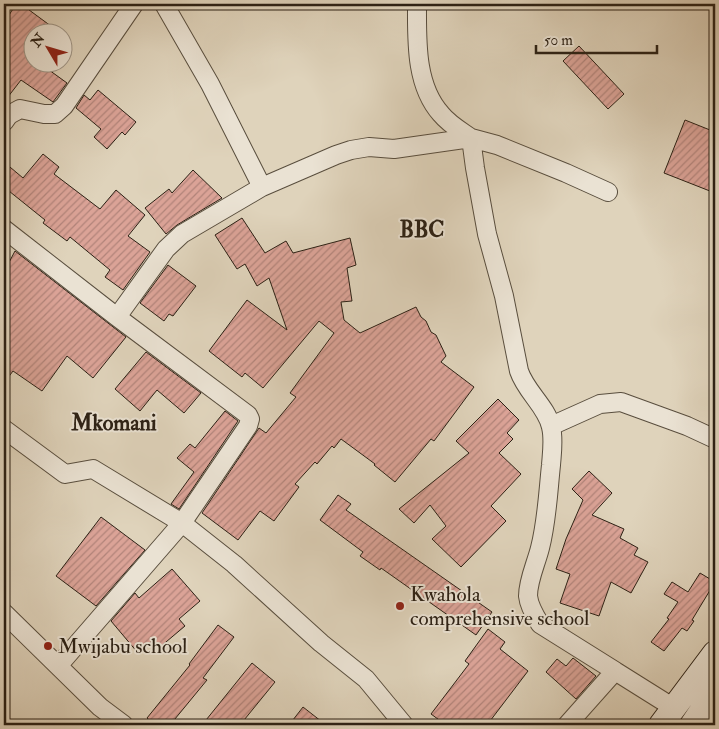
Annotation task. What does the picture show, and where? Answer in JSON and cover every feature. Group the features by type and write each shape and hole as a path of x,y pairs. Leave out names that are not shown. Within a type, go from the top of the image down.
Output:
{"main road":[{"path":"667,716 715,653"},
{"path":"692,725 715,691"}],"street":[{"path":"4,122 9,114 20,109 44,114 55,114 64,106 134,4"},
{"path":"164,4 210,84 262,187"},
{"path":"416,4 417,48 427,92 441,115 471,138 497,145 608,192"},
{"path":"117,317 166,249 182,234 262,187 351,150 369,147 394,148 471,138"},
{"path":"471,138 487,234 504,296 519,371 522,380 547,416 551,426 553,442 546,520 528,597 533,612 540,624 615,671 667,716"},
{"path":"4,229 248,415 250,419 248,426 182,523 58,666"},
{"path":"551,426 600,404 621,402 687,426 715,439"},
{"path":"4,429 65,474 93,469 182,523 234,564 320,643 366,679 404,725"},
{"path":"4,613 100,707 124,725"},
{"path":"567,725 615,671"}],"building":[{"path":"16,4 21,4 45,22 22,22 22,72 52,72 67,83 53,102 21,80 4,102 4,23"},
{"path":"579,46 624,94 608,109 563,61"},
{"path":"98,90 136,122 125,135 122,132 107,149 94,137 101,129 76,108 84,95 90,100"},
{"path":"685,120 715,132 715,193 664,173"},
{"path":"43,154 59,167 54,174 100,209 116,190 145,215 128,236 150,252 123,290 105,277 110,270 70,237 67,241 43,223 45,220 4,187 4,162 23,178"},
{"path":"193,170 222,198 177,225 166,234 145,208 169,189 172,193"},
{"path":"242,218 265,253 286,241 293,253 350,238 356,265 347,268 352,301 341,302 344,320 360,333 416,307 431,332 436,335 446,356 441,362 474,387 434,441 431,439 395,482 375,464 341,439 334,448 332,446 317,464 315,462 295,484 299,487 274,521 260,511 238,540 202,513 259,428 266,433 296,397 290,393 334,333 319,321 263,388 245,373 242,377 209,351 247,300 287,330 269,278 257,286 245,264 237,269 215,235"},
{"path":"15,251 126,337 93,378 67,356 42,391 13,371 4,383 4,272"},
{"path":"168,265 196,286 173,316 169,314 164,321 140,303"},
{"path":"146,352 201,393 184,413 157,390 140,411 115,389"},
{"path":"498,399 519,420 507,433 513,439 499,453 521,474 491,506 506,521 461,567 432,539 446,526 430,505 414,523 399,509 469,453 456,441"},
{"path":"225,411 238,421 179,509 171,504 194,472 177,458 190,444 195,448"},
{"path":"589,471 612,493 592,515 624,529 620,538 638,548 634,555 648,562 631,593 611,582 599,616 560,603 570,574 556,569 566,539 583,500 572,489"},
{"path":"338,495 351,504 346,510 492,612 476,635 381,568 380,570 360,556 363,552 320,520"},
{"path":"101,517 145,550 96,606 56,576"},
{"path":"172,569 200,601 179,619 185,626 160,647 153,640 138,653 111,621 135,593 139,598"},
{"path":"700,573 715,582 687,631 682,628 664,651 651,642 669,619 667,618 678,602 664,594 672,582 688,592"},
{"path":"218,625 234,637 203,678 207,680 170,725 155,725 147,718 190,665"},
{"path":"488,629 505,642 500,649 528,671 487,725 446,725 431,714 469,664 465,661"},
{"path":"573,658 596,676 576,699 546,672 557,659 566,666"},
{"path":"252,663 275,682 240,725 202,725"},
{"path":"303,707 326,725 289,725"}],"place":[{"name":"Kwahola comprehensive school","path":"400,606"},
{"name":"Mwijabu school","path":"48,646"}],"district":[{"name":"BBC","path":"422,229"},
{"name":"Mkomani","path":"114,422"}]}
